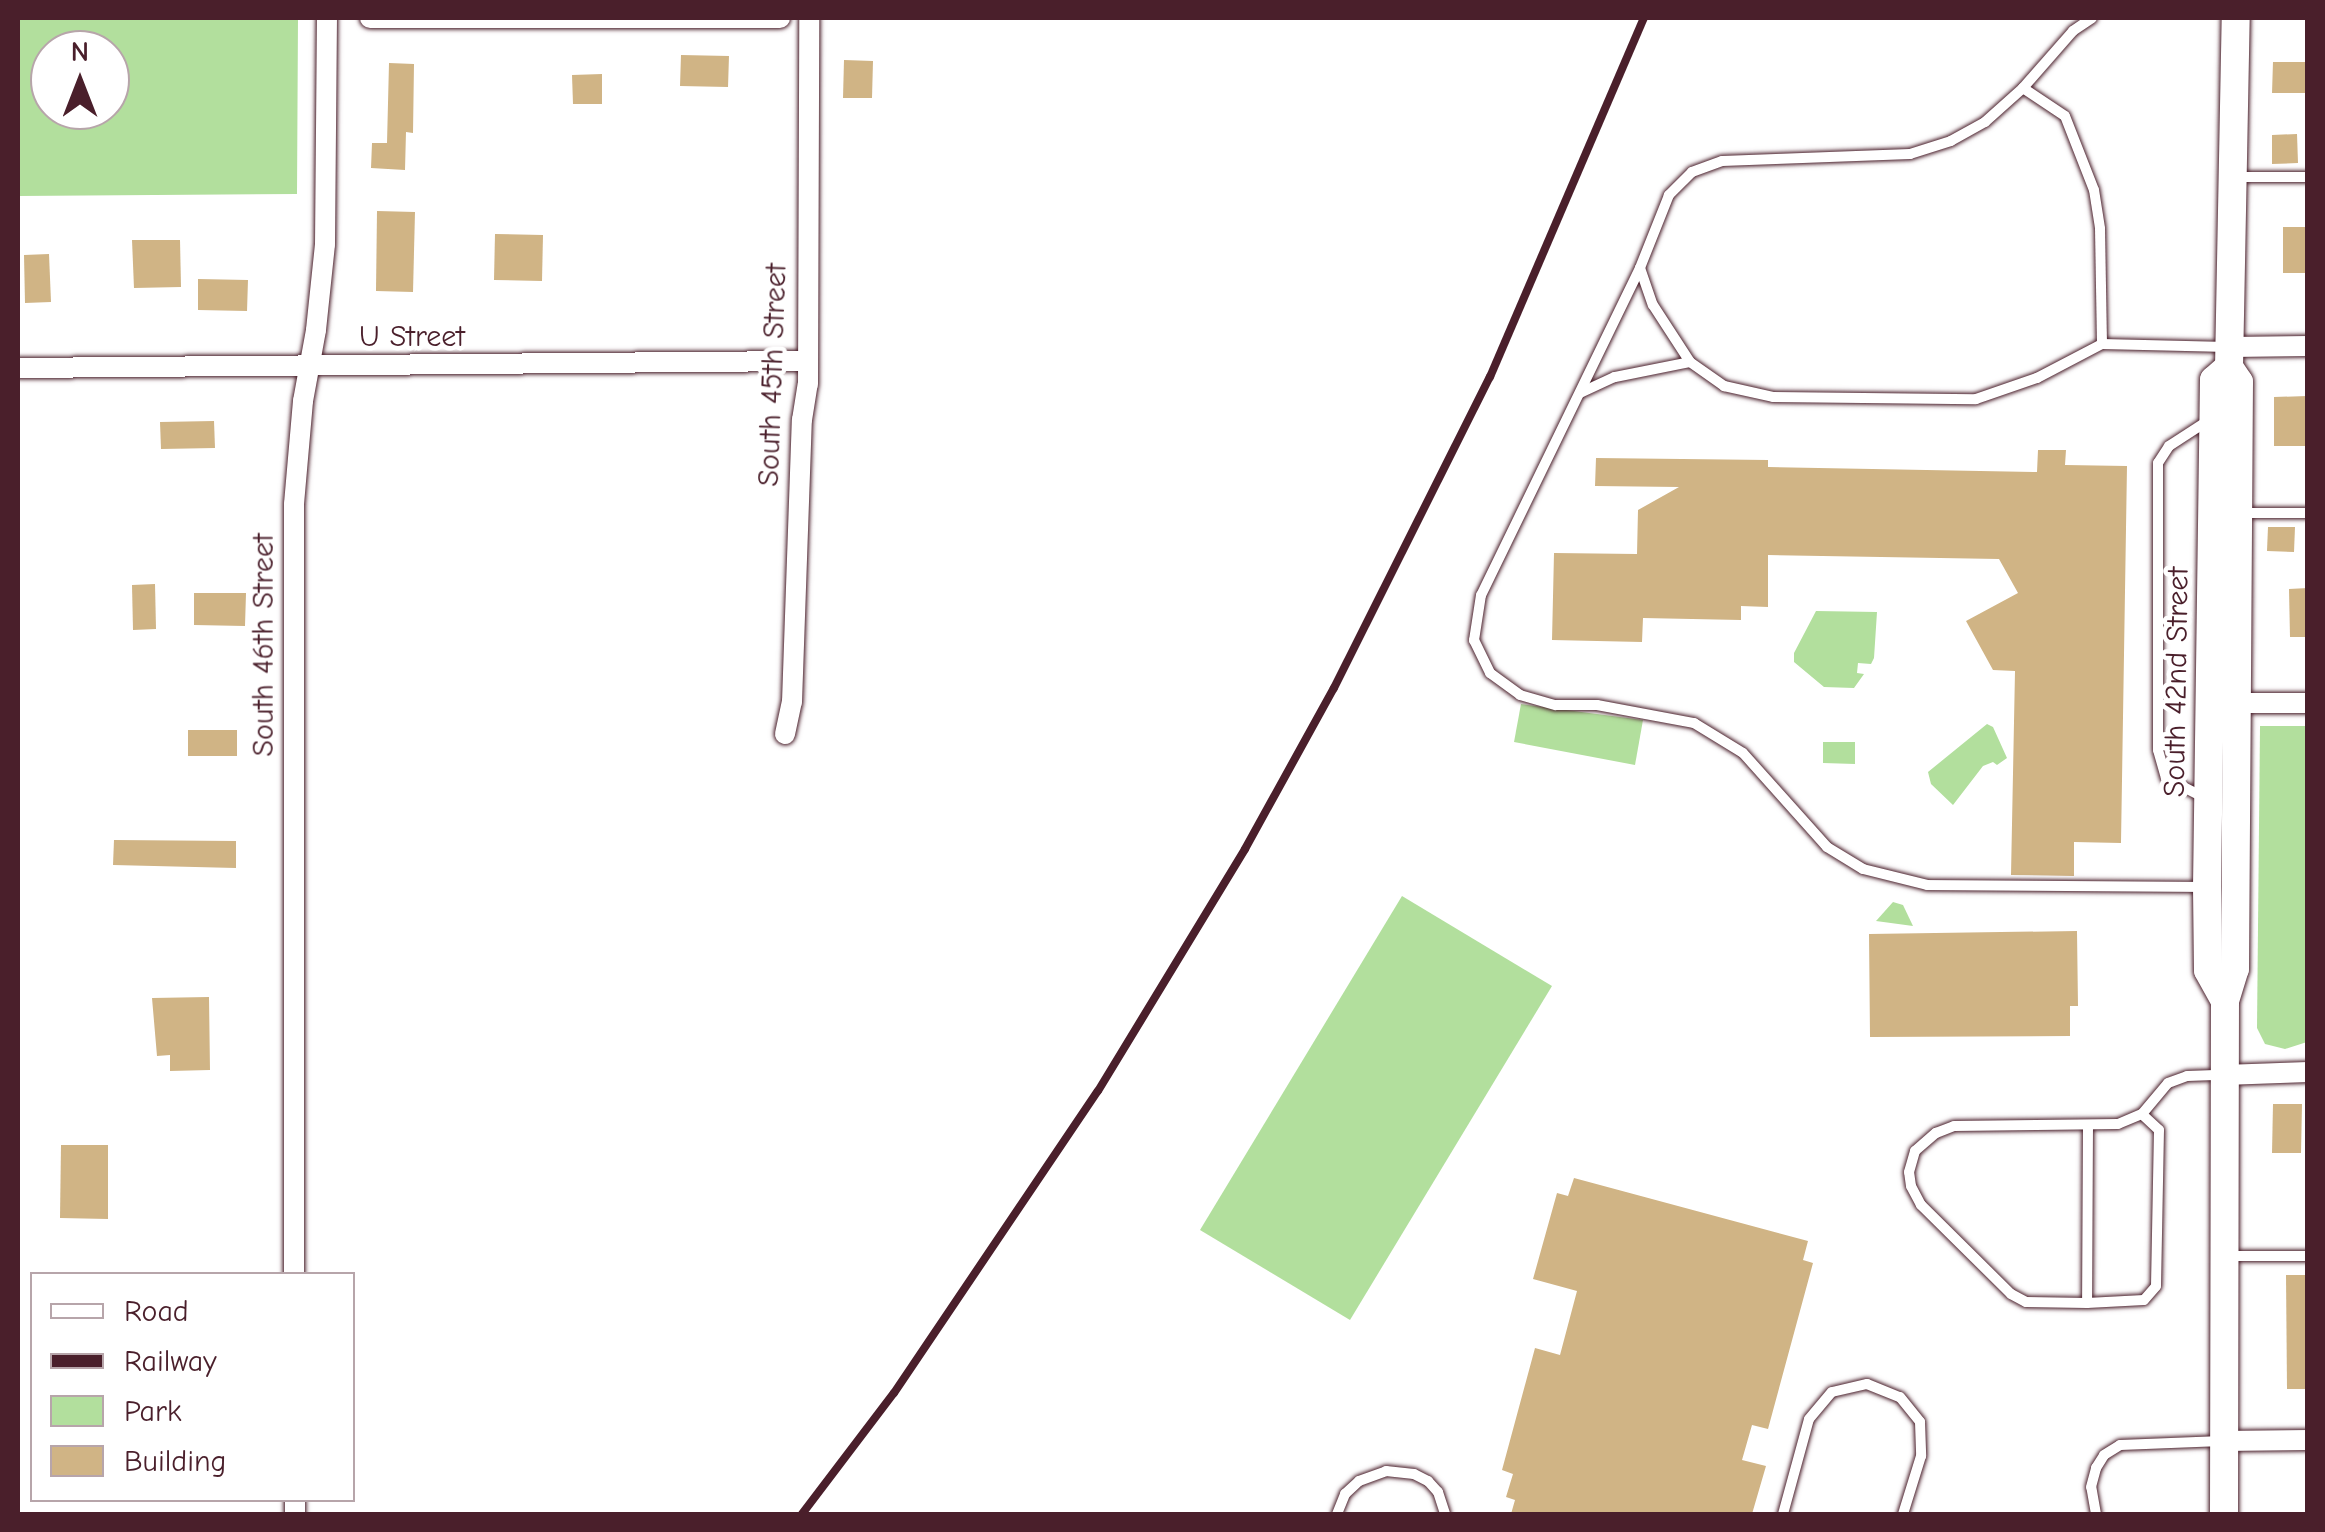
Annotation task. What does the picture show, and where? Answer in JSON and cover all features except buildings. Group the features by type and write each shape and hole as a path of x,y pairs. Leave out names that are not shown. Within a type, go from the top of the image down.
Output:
{"street":[{"name":"South 46th Street","path":"294,1272 294,504 325,244 327,18"},
{"path":"370,18 808,18"},
{"name":"South 45th Street","path":"785,734 792,702 806,362 808,18"},
{"name":"South 42nd Street","path":"2224,1514 2225,1001 2208,970 2221,887 2224,512 2239,382 2230,357 2236,18"},
{"path":"2230,357 2308,346"},
{"name":"South 42nd Street","path":"2224,512 2213,417 2214,380 2230,357"},
{"name":"U Street","path":"18,368 806,362"},
{"path":"2222,703 2308,703"},
{"name":"South 42nd Street","path":"2221,887 2208,800 2222,703"},
{"path":"2224,1075 2308,1072"},
{"path":"2223,1440 2308,1440"}],"lane":[{"path":"2092,18 2073,31 2023,88 1985,122 1951,142 1910,154 1722,161 1692,172 1670,196 1640,268 1481,594 1474,640 1490,673 1520,695 1556,704 1611,707 1694,723 1743,753 1827,847 1863,869 1926,885 2221,887"},
{"path":"2023,88 2065,116 2090,176 2100,229 2102,344"},
{"path":"2232,177 2308,177"},
{"path":"1640,268 1653,305 1690,362 1724,386 1773,397 1976,399 2037,378 2102,344 2230,357"},
{"path":"1579,393 1614,376 1690,362"},
{"path":"2208,800 2166,778 2158,750 2158,463 2169,446 2213,417"},
{"path":"2224,512 2308,513"},
{"path":"2142,1114 2159,1130 2156,1286 2144,1300 2026,1302 2010,1294 1921,1205 1908,1172 1921,1143 1954,1126 2118,1124 2142,1114 2168,1083 2187,1076 2224,1075"},
{"path":"2087,1303 2088,1126"},
{"path":"2226,1256 2308,1256"},
{"path":"1782,1514 1809,1419 1832,1392 1866,1384 1900,1397 1920,1422 1920,1456 1903,1514"},
{"path":"2096,1514 2091,1487 2096,1468 2104,1455 2120,1445 2223,1440"},
{"path":"1338,1514 1345,1494 1359,1481 1401,1471 1428,1481 1438,1492 1445,1514"}],"green space":[{"path":"18,18 298,18 297,194 18,196"},
{"path":"1816,611 1877,612 1874,658 1871,664 1858,663 1857,673 1864,674 1854,688 1824,687 1794,662 1794,653"},
{"path":"1521,704 1643,720 1635,765 1514,742"},
{"path":"1987,724 1993,727 2007,758 1997,765 1993,762 1983,766 1953,805 1931,784 1928,772"},
{"path":"2260,726 2307,726 2307,1042 2285,1049 2265,1044 2257,1028"},
{"path":"1823,742 1855,742 1855,764 1823,763"},
{"path":"1402,896 1552,986 1350,1320 1200,1230"},
{"path":"1893,902 1903,905 1913,926 1876,921"}],"railway":[{"path":"802,1514 894,1393 1098,1091 1245,849 1334,688 1490,377 1644,18"}]}
